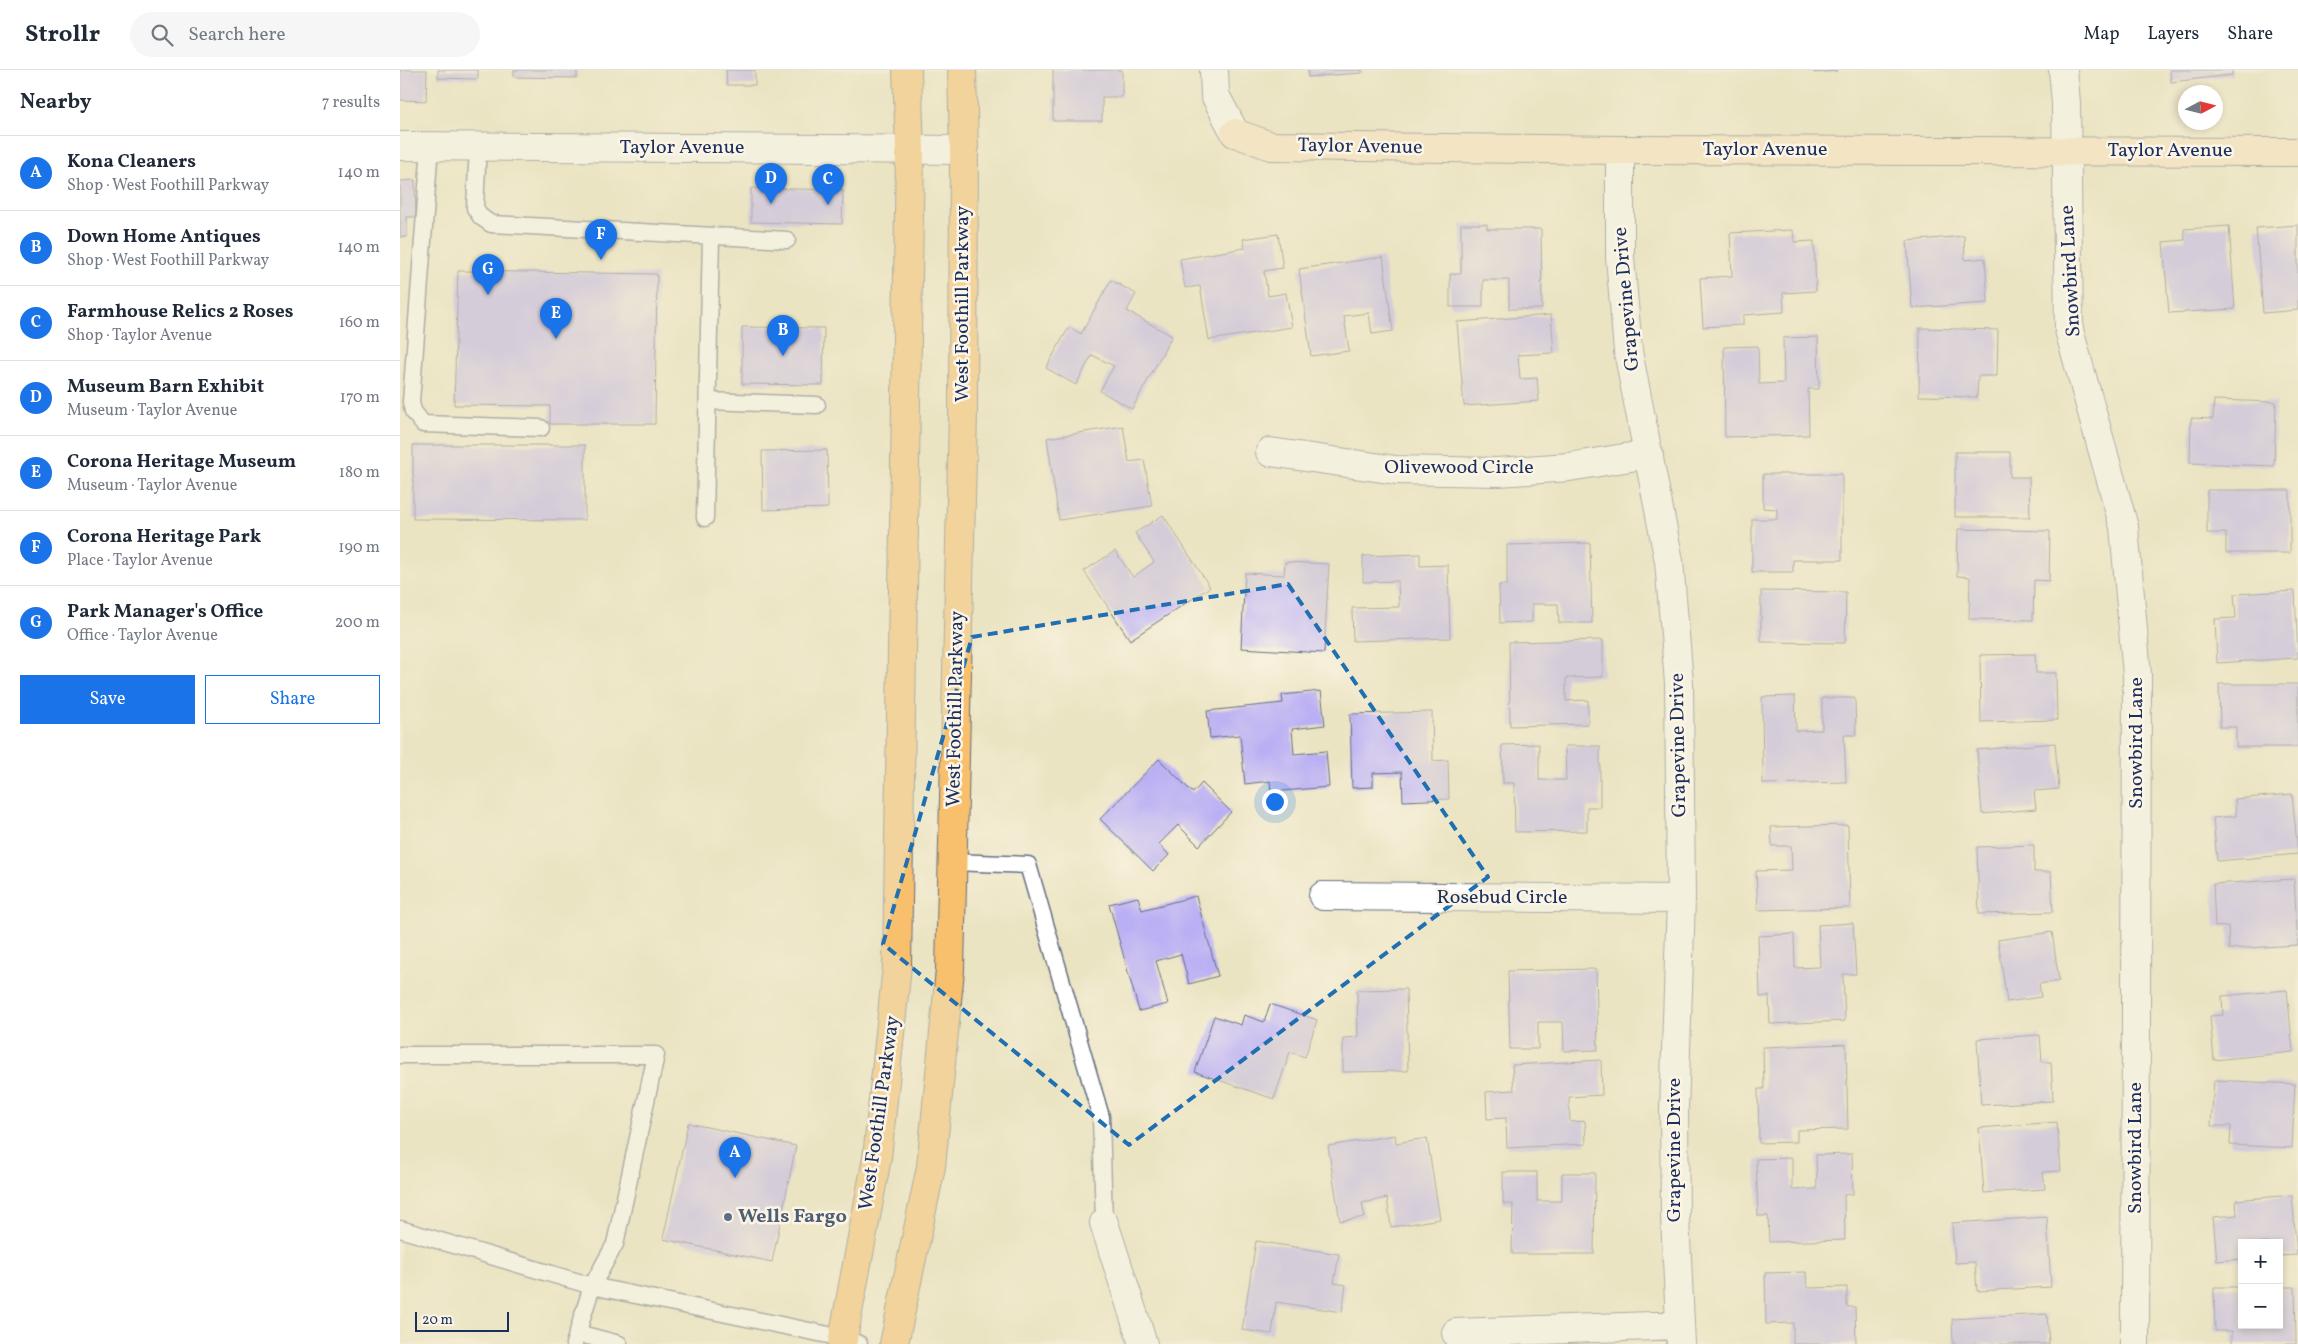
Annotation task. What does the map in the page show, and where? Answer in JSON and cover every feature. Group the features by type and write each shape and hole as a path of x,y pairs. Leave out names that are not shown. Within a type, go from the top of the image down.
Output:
{"main road":[{"name":"West Foothill Parkway","path":"848,1342 877,1158 897,966 910,150 908,70"},
{"name":"West Foothill Parkway","path":"894,1344 931,1167 950,970 963,414 964,150 962,70"}],"street":[{"name":"Taylor Avenue","path":"1214,70 1215,95 1234,133 1270,146 1620,150 2298,152"},
{"name":"Snowbird Lane","path":"2063,70 2067,150 2070,330 2124,527 2137,675 2135,1344"},
{"name":"Taylor Avenue","path":"400,146 964,150"},
{"name":"Grapevine Drive","path":"1620,150 1620,257 1628,351 1669,561 1679,683 1680,899 1674,1111 1681,1334"},
{"name":"Olivewood Circle","path":"1270,452 1396,470 1498,472 1569,467 1649,454"},
{"name":"Rosebud Circle","path":"1322,896 1680,899"},
{"path":"1104,1223 1142,1344"},
{"path":"1456,1333 1681,1334"}],"lane":[{"path":"430,146 411,402 413,411 423,424 541,428"},
{"path":"478,146 475,208 480,217 491,224 787,240"},
{"path":"705,518 712,237"},
{"path":"708,401 817,405"},
{"path":"952,862 1028,865 1101,1117 1104,1223"},
{"path":"400,1055 656,1055 615,1244 592,1286 576,1339 619,1344"},
{"path":"400,1229 592,1286 848,1342"}],"highlighted area":[{"path":"1288,584 1488,877 1129,1145 883,944 972,637"}],"building":[{"path":"400,70 427,70 426,101 400,100"},
{"path":"438,70 478,70 478,79 438,78"},
{"path":"514,70 577,70 577,78 514,77"},
{"path":"726,70 755,70 755,85 727,85"},
{"path":"1053,70 1122,70 1122,97 1102,97 1102,121 1053,121"},
{"path":"1308,70 1362,70 1362,73 1308,77"},
{"path":"1814,70 1837,70 1837,71 1814,73"},
{"path":"2170,70 2232,70 2232,75 2171,82"},
{"path":"415,180 416,217 407,217 407,237 400,237 400,181"},
{"path":"751,188 843,190 842,224 751,222"},
{"path":"1461,224 1487,224 1487,229 1541,229 1542,309 1509,309 1509,280 1483,280 1483,307 1450,307 1450,274 1461,274"},
{"path":"2298,225 2298,310 2263,313 2256,228"},
{"path":"2229,226 2235,309 2169,313 2163,242 2185,240 2184,229"},
{"path":"1793,230 1794,242 1814,241 1816,291 1783,293 1784,312 1743,315 1743,325 1703,327 1700,278 1732,276 1730,233"},
{"path":"1278,234 1283,268 1264,271 1268,296 1286,293 1292,327 1209,340 1200,286 1185,288 1180,259 1245,248 1243,239"},
{"path":"1964,236 1965,260 1985,258 1988,303 1912,308 1907,241"},
{"path":"1383,257 1393,331 1372,334 1369,313 1344,316 1349,351 1311,356 1299,269"},
{"path":"458,271 657,274 655,424 550,424 550,406 454,405"},
{"path":"1111,280 1136,294 1127,311 1172,336 1132,409 1100,391 1114,366 1092,355 1076,385 1046,368 1069,327 1081,334"},
{"path":"1551,315 1554,353 1518,355 1520,379 1537,378 1539,401 1464,406 1457,322"},
{"path":"742,327 824,328 823,385 742,384"},
{"path":"1920,328 1998,330 1997,376 1978,376 1977,397 1919,396"},
{"path":"1818,337 1819,389 1808,389 1809,435 1725,437 1724,347 1758,346 1759,384 1784,383 1783,338"},
{"path":"2214,400 2276,402 2274,466 2190,463 2191,418 2213,419"},
{"path":"1123,426 1129,462 1144,460 1152,506 1059,520 1047,438"},
{"path":"413,445 585,445 585,520 413,519"},
{"path":"827,450 828,508 763,510 762,451"},
{"path":"1955,452 2010,452 2010,477 2029,477 2030,517 1955,517"},
{"path":"1763,474 1842,474 1842,560 1793,560 1793,572 1752,572 1752,519 1777,519 1777,509 1763,508"},
{"path":"2207,490 2290,490 2290,553 2226,553 2226,533 2207,533"},
{"path":"1163,515 1210,587 1130,640 1084,571 1115,551 1133,577 1154,562 1135,533"},
{"path":"1958,529 2050,531 2049,581 2034,580 2033,620 1969,619 1970,577 1957,576"},
{"path":"1590,543 1592,623 1559,623 1558,604 1532,604 1532,622 1500,623 1499,585 1507,585 1507,545"},
{"path":"1420,554 1420,566 1448,565 1450,638 1353,641 1352,608 1399,607 1398,581 1363,582 1363,556"},
{"path":"1285,562 1329,564 1324,653 1241,648 1245,573 1284,575"},
{"path":"1761,591 1846,592 1845,643 1761,642"},
{"path":"2295,591 2298,658 2217,663 2215,619 2236,618 2234,594"},
{"path":"1603,640 1603,677 1566,678 1566,701 1588,700 1588,724 1510,726 1509,642"},
{"path":"2035,654 2036,673 2056,673 2057,720 1981,722 1980,655"},
{"path":"2219,684 2298,684 2298,747 2236,747 2236,727 2220,727"},
{"path":"1321,691 1325,725 1292,729 1294,754 1326,751 1329,787 1271,792 1270,781 1245,784 1240,735 1210,738 1207,711 1283,703 1282,695"},
{"path":"1795,696 1796,731 1822,730 1822,698 1855,698 1856,735 1844,735 1846,782 1763,784 1762,697"},
{"path":"1432,712 1433,761 1448,760 1449,799 1403,801 1402,772 1373,773 1373,787 1352,788 1350,714"},
{"path":"2055,743 2059,789 2034,791 2036,809 1982,814 1977,750"},
{"path":"1539,744 1539,780 1566,780 1565,746 1600,746 1600,807 1587,807 1587,831 1515,832 1514,783 1503,783 1502,745"},
{"path":"1159,759 1193,793 1202,783 1231,812 1199,846 1178,825 1159,844 1169,855 1153,871 1100,819"},
{"path":"2292,794 2298,854 2217,861 2213,818 2236,816 2235,799"},
{"path":"1848,825 1850,908 1758,910 1756,871 1792,870 1791,846 1772,846 1771,827"},
{"path":"2034,845 2034,872 2051,872 2053,912 1979,914 1977,847"},
{"path":"2294,879 2298,945 2229,949 2228,926 2215,927 2213,884"},
{"path":"1196,896 1218,976 1189,984 1181,954 1156,961 1168,1004 1139,1011 1109,904 1138,897 1142,910"},
{"path":"1853,923 1856,974 1843,974 1845,1021 1770,1024 1769,996 1760,997 1758,936 1794,934 1795,968 1820,967 1818,925"},
{"path":"2052,932 2059,981 2039,984 2041,997 2007,1002 1998,940"},
{"path":"1596,969 1598,1050 1564,1051 1563,1022 1538,1022 1538,1049 1510,1049 1508,971"},
{"path":"1406,989 1408,1071 1343,1072 1343,1038 1358,1037 1357,990"},
{"path":"2287,990 2293,1052 2214,1060 2210,1016 2223,1015 2222,996"},
{"path":"1270,1004 1317,1020 1305,1057 1290,1052 1274,1099 1195,1072 1214,1016 1241,1025 1244,1015 1264,1022"},
{"path":"2040,1035 2042,1062 2051,1062 2053,1101 1981,1105 1977,1039"},
{"path":"1846,1044 1848,1129 1797,1130 1797,1142 1759,1143 1758,1089 1764,1089 1763,1047"},
{"path":"1601,1060 1602,1095 1569,1097 1570,1122 1585,1121 1586,1144 1507,1148 1506,1118 1487,1119 1486,1092 1514,1090 1512,1065"},
{"path":"2214,1080 2295,1084 2292,1148 2230,1145 2231,1126 2211,1126"},
{"path":"2057,1122 2061,1171 2043,1172 2045,1189 1984,1193 1979,1128"},
{"path":"688,1123 796,1146 772,1262 663,1239"},
{"path":"1395,1135 1396,1143 1427,1138 1440,1219 1391,1227 1387,1198 1362,1203 1365,1217 1340,1221 1328,1146"},
{"path":"1852,1154 1853,1194 1844,1195 1845,1240 1769,1242 1768,1216 1758,1216 1756,1159 1792,1158 1792,1190 1817,1189 1816,1155"},
{"path":"1503,1172 1537,1172 1537,1201 1562,1201 1562,1173 1595,1173 1594,1254 1512,1254 1513,1204 1503,1204"},
{"path":"2292,1195 2297,1255 2283,1256 2283,1239 2238,1239 2238,1259 2217,1261 2213,1217 2237,1215 2236,1200"},
{"path":"2047,1217 2051,1287 1977,1291 1975,1262 1955,1263 1952,1223"},
{"path":"1256,1241 1339,1254 1334,1283 1346,1285 1342,1312 1276,1302 1272,1334 1242,1330"},
{"path":"1806,1272 1807,1288 1847,1287 1847,1307 1855,1307 1856,1344 1793,1344 1793,1323 1766,1324 1765,1273"},
{"path":"2214,1287 2238,1287 2238,1329 2283,1329 2283,1287 2295,1287 2296,1344 2232,1344 2232,1331 2215,1331"},
{"path":"2047,1314 2049,1344 1953,1344 1952,1319"}],"place":[{"name":"Museum Barn Exhibit","path":"771,204"},
{"name":"Farmhouse Relics 2 Roses","path":"828,205"},
{"name":"Corona Heritage Park","path":"601,260"},
{"name":"Park Manager's Office","path":"488,295"},
{"name":"Corona Heritage Museum","path":"556,339"},
{"name":"Down Home Antiques","path":"783,356"},
{"name":"Kona Cleaners","path":"735,1178"},
{"name":"Wells Fargo","path":"728,1217"}]}
